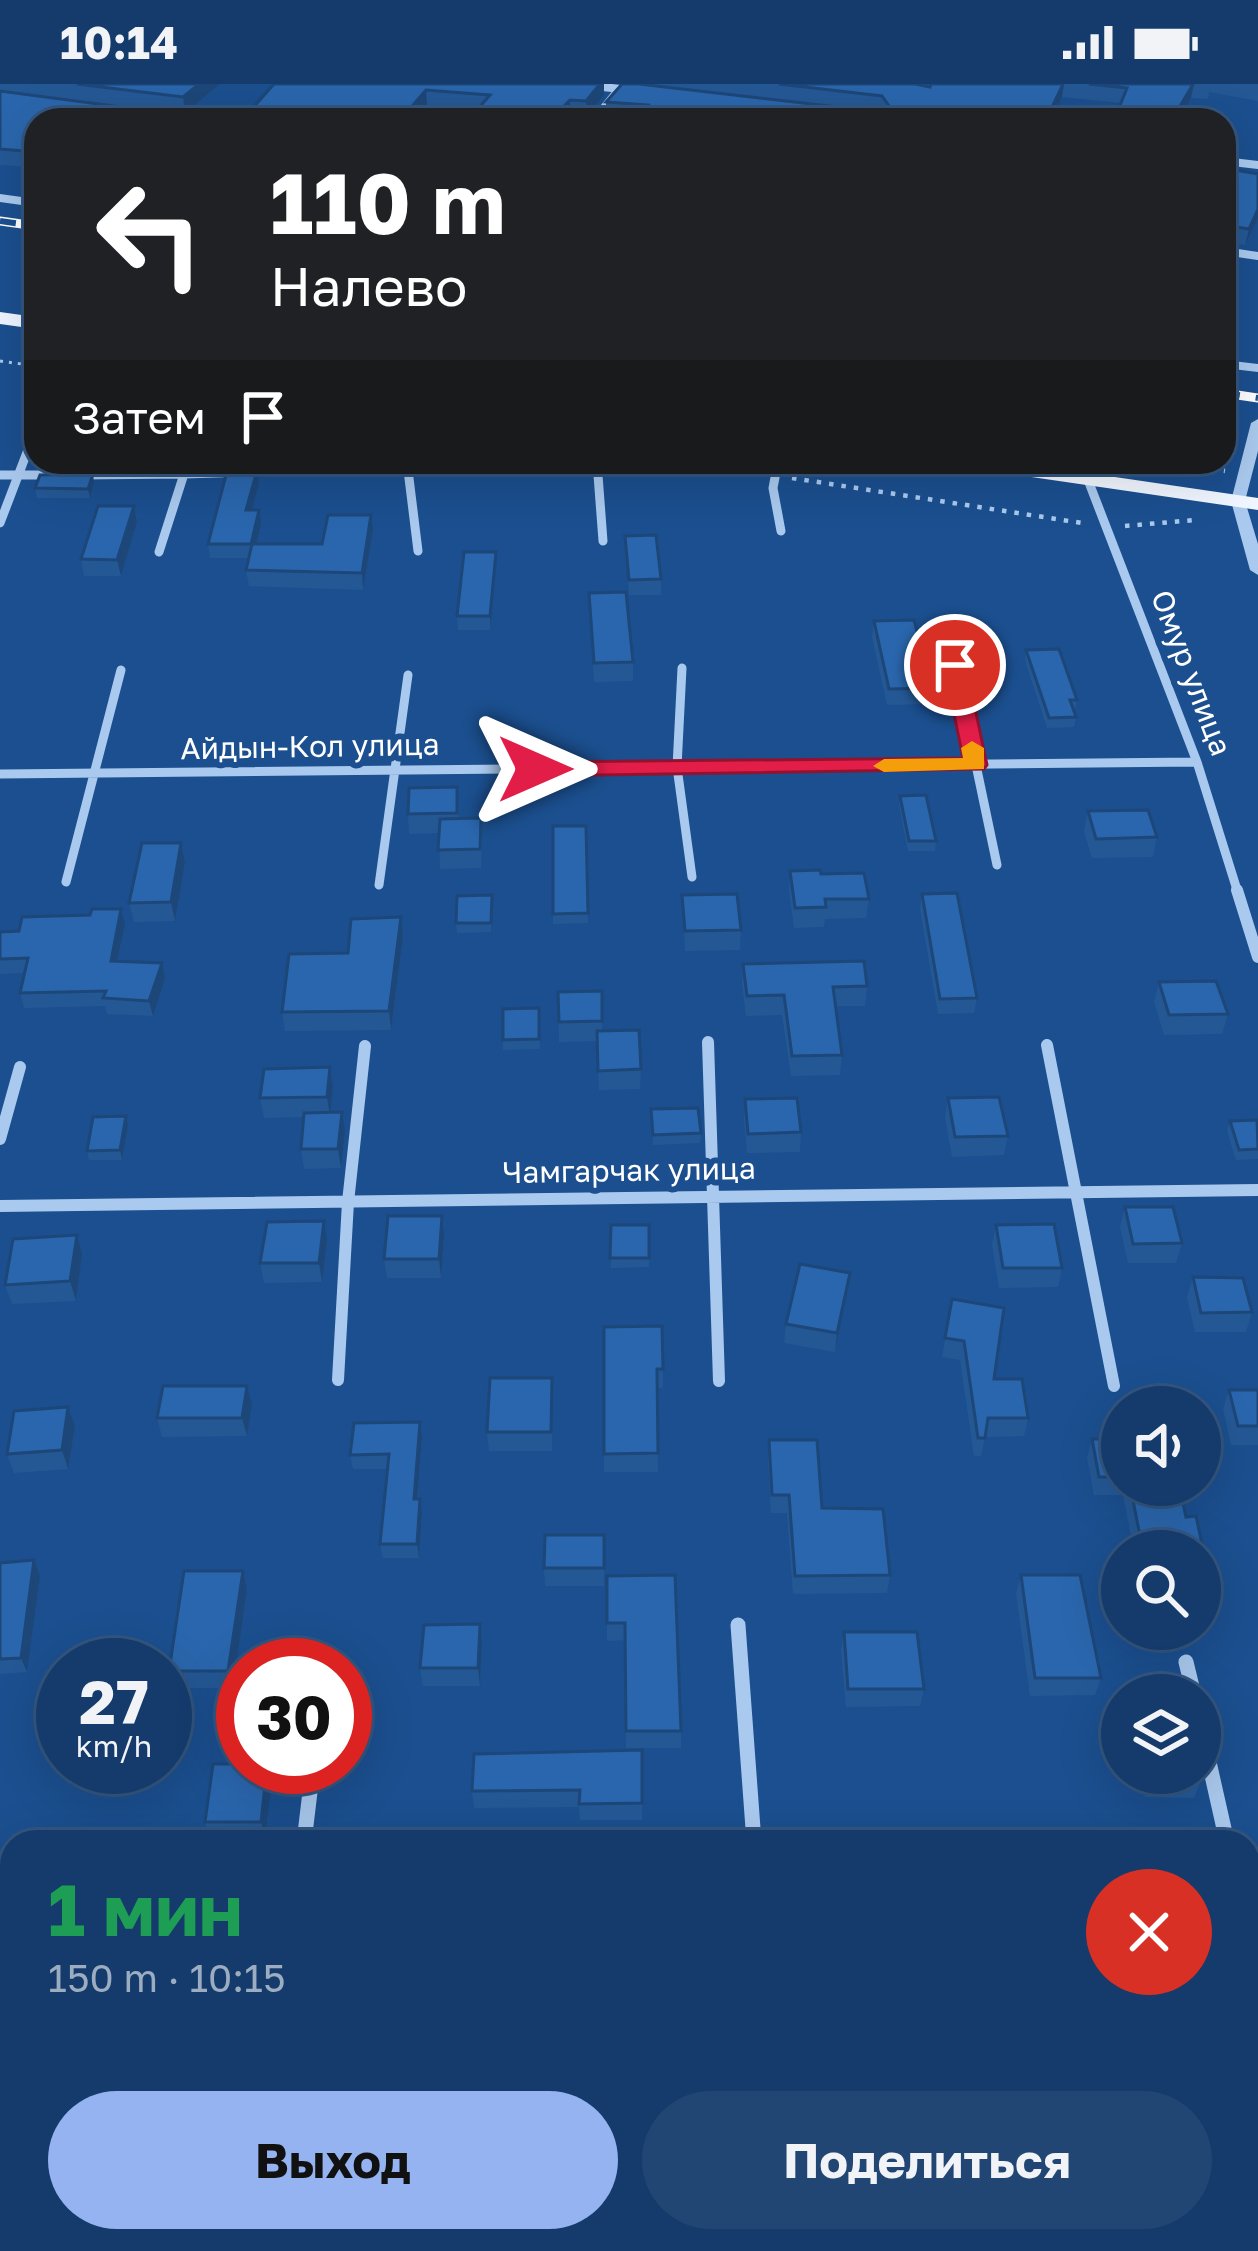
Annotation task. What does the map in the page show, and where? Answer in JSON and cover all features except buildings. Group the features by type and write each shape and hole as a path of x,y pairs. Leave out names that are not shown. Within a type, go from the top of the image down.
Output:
{"main road":[{"path":"1053,474 1246,509"}],"street":[{"path":"577,84 643,92"},
{"path":"1258,422 1245,474 1246,509 1258,570"},
{"path":"0,523 24,458"},
{"path":"0,475 184,474 159,552"},
{"path":"408,474 418,550"},
{"path":"598,474 603,541"},
{"path":"772,475 781,531"},
{"name":"Омур улица","path":"1088,479 1197,762 1258,957"},
{"path":"955,665 997,865"},
{"path":"682,668 677,767 692,877"},
{"path":"66,882 121,670"},
{"path":"380,885 408,676"},
{"name":"Айдын-Кол улица","path":"0,774 1197,762"},
{"path":"708,1042 719,1381"},
{"path":"338,1381 348,1202 365,1046"},
{"path":"1047,1046 1114,1386"},
{"path":"0,1139 20,1067"},
{"name":"Чамгарчак улица","path":"0,1206 1258,1190"},
{"path":"738,1625 753,1830"},
{"path":"1186,1662 1189,1674"},
{"path":"305,1830 310,1794"},
{"path":"1216,1794 1224,1830"}],"path":[{"path":"1236,473 1245,474"},
{"path":"766,474 1107,527 1219,518 1246,509"}],"railway":[{"path":"0,221 24,224"},
{"path":"1236,395 1258,398"}],"slow traffic":[{"path":"884,766 976,765 972,748"}],"route":[{"path":"535,769 976,765 955,665"}]}
